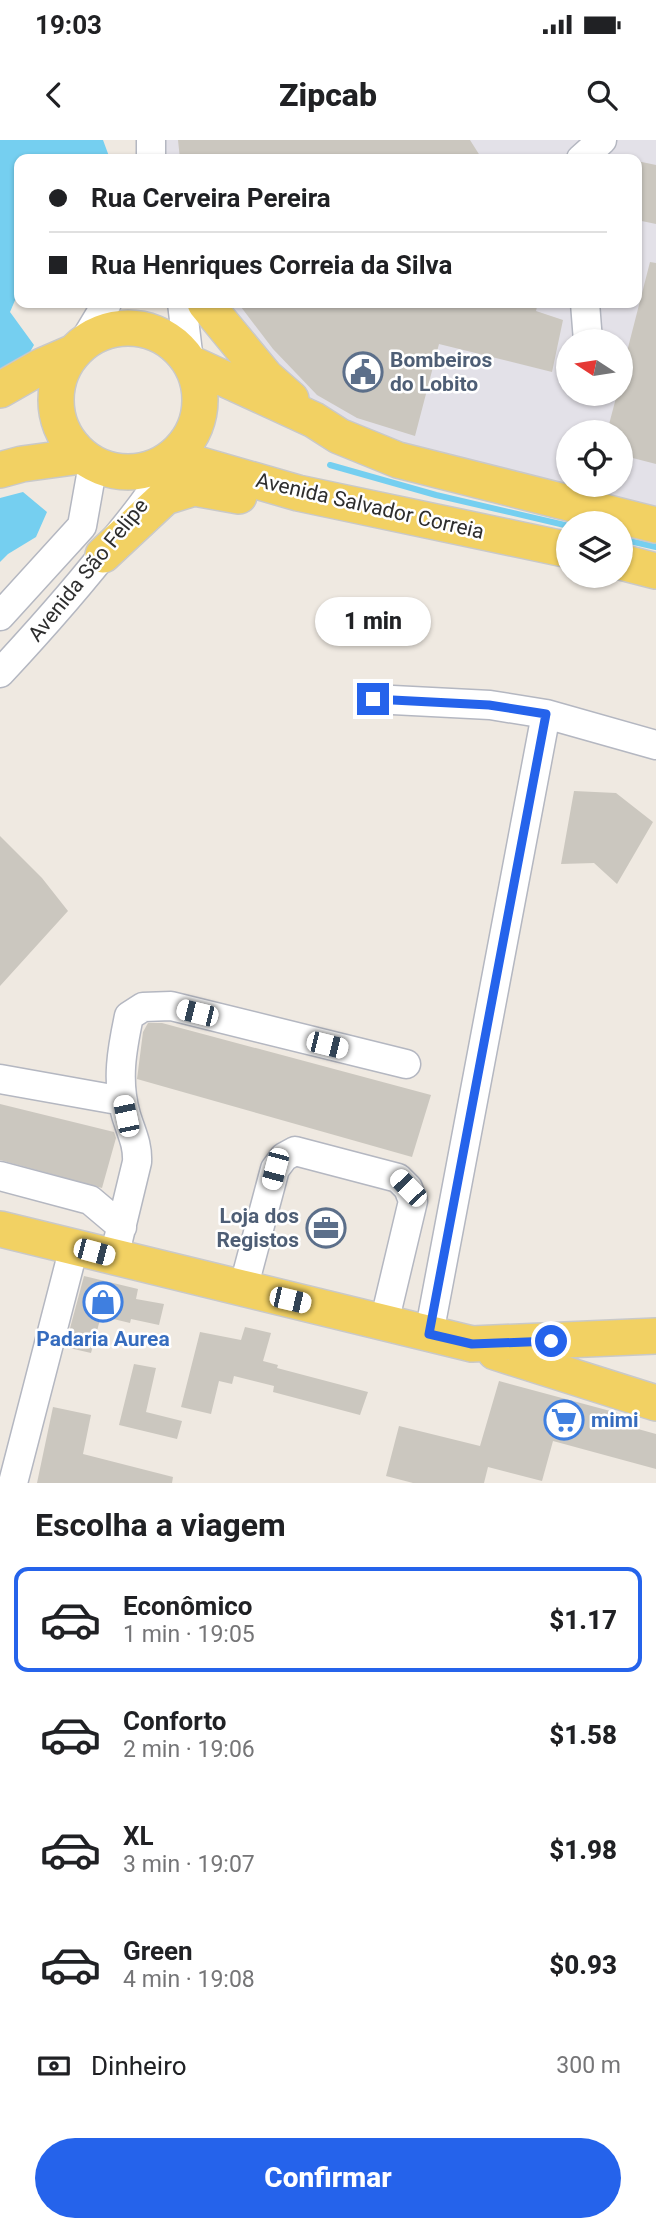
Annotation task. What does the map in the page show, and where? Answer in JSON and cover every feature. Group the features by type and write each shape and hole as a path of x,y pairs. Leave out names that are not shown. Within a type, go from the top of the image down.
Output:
{"main road":[{"path":"209,308 266,377 314,420"},
{"path":"7,385 107,331 133,327 159,334 170,341 189,362 199,387 199,413 190,437 171,459 144,471 131,473 105,470 87,460 64,434 55,407 59,378 77,348"},
{"path":"189,362 314,420 339,436 398,460 656,525"},
{"name":"Avenida Salvador Correia","path":"171,459 298,494 556,547"},
{"path":"11,467 87,460"},
{"path":"103,555 164,497 194,488 246,497 298,494"},
{"path":"633,565 656,571"},
{"path":"0,1229 74,1247 118,1242 243,1289 472,1344 656,1403"},
{"path":"472,1344 656,1336"}],"street":[{"path":"586,154 601,140"},
{"path":"77,348 104,308"},
{"path":"183,308 189,362"},
{"path":"585,308 587,329"},
{"name":"Avenida São Felipe","path":"0,673 62,607 158,485 171,459"},
{"name":"Avenida São Felipe","path":"0,617 82,526 87,460"},
{"path":"373,699 489,705 546,714 656,745"},
{"path":"429,1334 546,714"},
{"path":"118,1242 137,1163 138,1146 123,1101 120,1057 129,1016 144,1007 171,1006 406,1064"},
{"path":"0,1079 123,1101"},
{"path":"243,1289 275,1169 284,1157 295,1151 398,1178 408,1188 412,1201 384,1323"},
{"path":"0,1176 90,1200 118,1242"},
{"path":"13,1483 74,1247"}],"shaded area":[{"path":"151,140 656,140 656,525 633,519 633,511 606,511 556,497 633,497 633,420 556,420 556,497 339,436 210,308 642,308 642,154 151,154"}],"water":[{"path":"0,140 103,140 108,154 14,154 14,303 10,312 34,345 26,359 0,376"},
{"path":"23,492 47,512 36,537 0,562 0,498"}],"building":[{"path":"178,140 470,140 479,154 179,154"},
{"path":"642,162 656,165 656,224 642,221"},
{"path":"650,262 656,263 656,464 633,458 633,420 610,420 614,406 634,406 633,329 638,308 642,308 642,293"},
{"name":"Bombeiros do Lobito","path":"242,308 537,308 536,311 563,320 561,329 556,329 556,353 552,372 439,344 415,436 357,418 317,395 273,349"},
{"path":"574,791 616,793 653,822 617,884 594,863 561,864"},
{"path":"0,836 42,878 68,911 0,986"},
{"path":"148,1023 162,1023 431,1095 412,1157 137,1079 143,1032"},
{"path":"0,1104 114,1132 116,1138 102,1188 0,1160"},
{"name":"Padaria Aurea","path":"84,1276 138,1289 136,1299 164,1304 159,1325 131,1319 130,1323 101,1316 91,1353 65,1347"},
{"path":"245,1327 271,1333 263,1361 278,1365 277,1368 368,1392 360,1415 273,1392 274,1386 234,1376 232,1384 219,1381 211,1414 181,1407 200,1332 241,1340"},
{"path":"134,1364 156,1368 146,1412 182,1421 177,1439 119,1425"},
{"path":"499,1381 640,1419 638,1429 656,1434 656,1469 553,1441 542,1481 488,1467 484,1483 413,1483 386,1476 399,1426 480,1446"},
{"path":"53,1407 91,1415 83,1454 173,1477 172,1483 37,1483"}],"waterway":[{"path":"330,465 436,495 556,523"},
{"path":"633,542 656,547"}],"place":[{"name":"Bombeiros do Lobito","path":"363,372"},
{"name":"Loja dos Registos","path":"326,1228"},
{"name":"Padaria Aurea","path":"103,1302"},
{"name":"mimi","path":"564,1420"}],"route":[{"path":"373,699 489,705 546,714 429,1334 472,1344 551,1341"}]}
